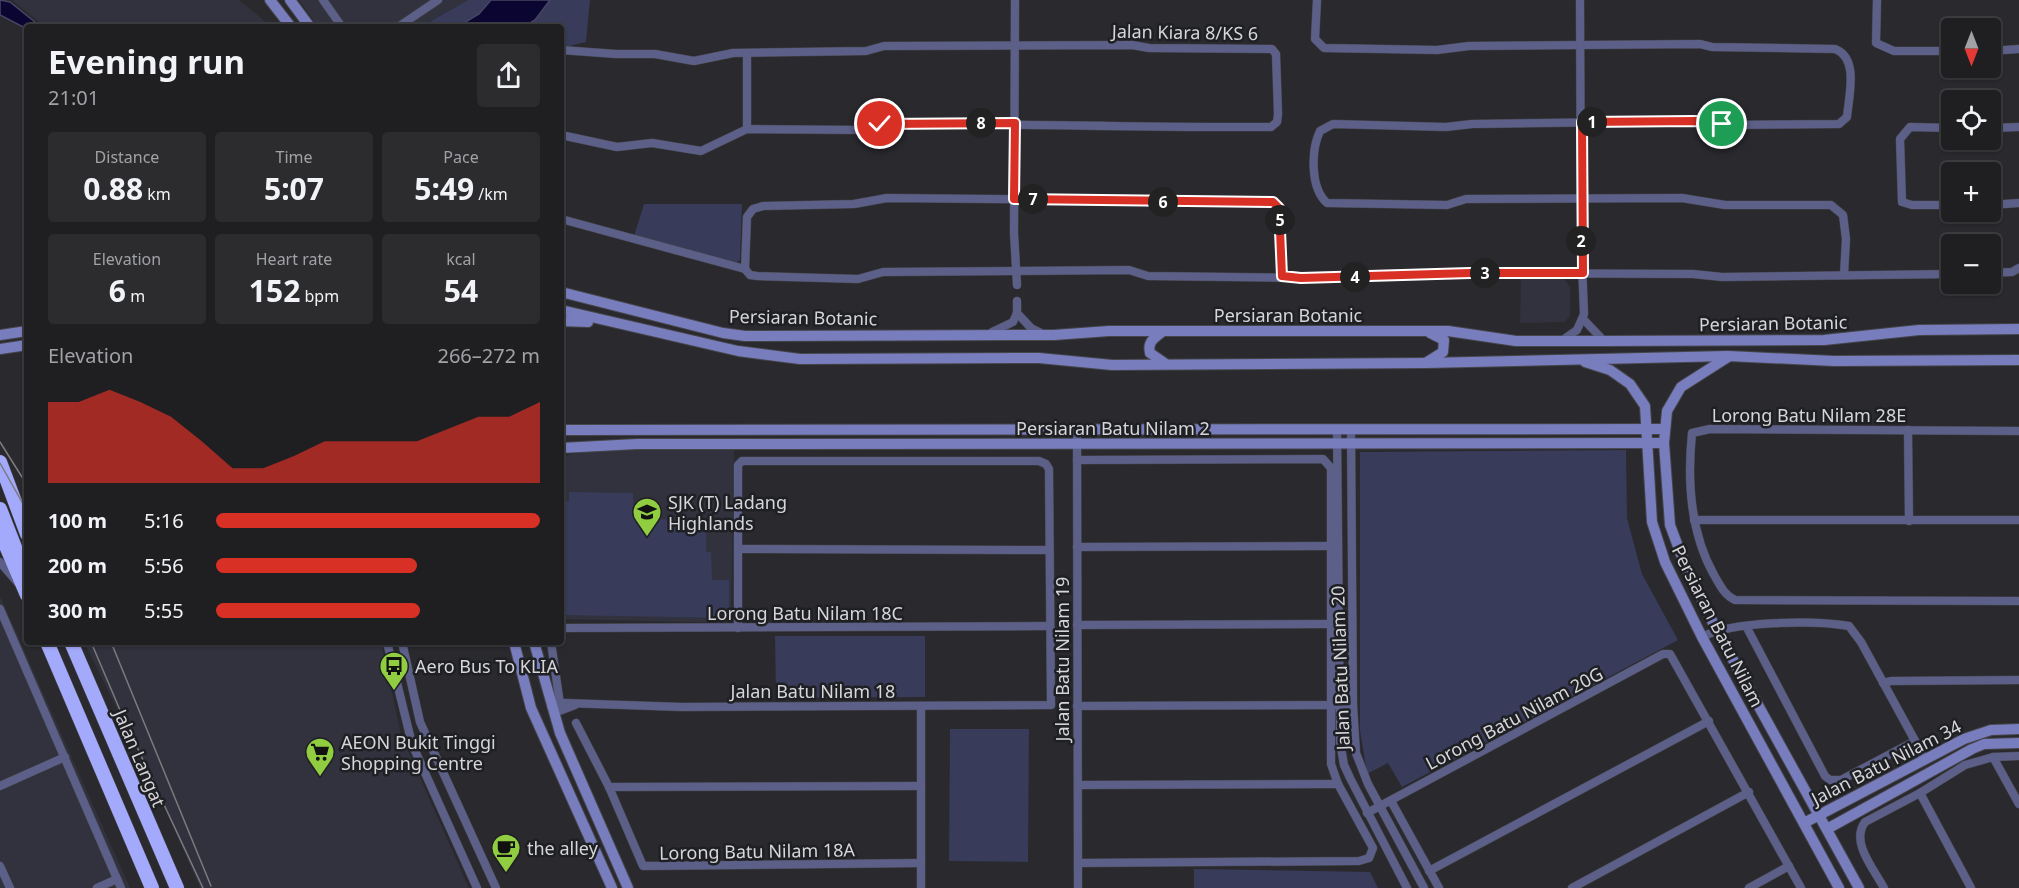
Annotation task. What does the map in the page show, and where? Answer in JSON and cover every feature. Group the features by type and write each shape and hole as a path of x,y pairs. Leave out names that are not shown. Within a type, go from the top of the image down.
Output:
{"highway":[{"path":"0,462 24,521"},
{"path":"0,509 18,555 24,561"},
{"path":"0,532 24,589"},
{"path":"48,645 152,888"},
{"path":"55,645 60,672"},
{"name":"Jalan Langat","path":"72,645 177,888"}],"main road":[{"path":"270,0 289,24"},
{"path":"290,0 308,24"},
{"name":"Persiaran Botanic","path":"564,293 723,333 745,336 1054,335 1109,331 1448,332 1516,341 1824,340 1919,330 2019,329"},
{"name":"Persiaran Botanic","path":"564,311 738,351 783,358 1039,358 1112,365 1426,363 1728,356 1834,361 2019,360"},
{"path":"564,321 615,323"},
{"path":"0,335 24,331"},
{"path":"1163,331 1151,341 1149,347 1150,353 1166,364"},
{"path":"1426,363 1443,352 1445,346 1444,340 1427,332"},
{"path":"0,349 24,345"},
{"name":"Persiaran Batu Nilam","path":"1728,356 1698,374 1676,393 1667,411 1664,443 1670,525 1685,565 1716,629 1859,888"},
{"name":"Persiaran Batu Nilam","path":"1577,360 1610,370 1630,384 1645,406 1652,522 1665,562 1702,637 1839,888"},
{"name":"Persiaran Batu Nilam 2","path":"564,430 1664,429"},
{"path":"710,430 710,444"},
{"name":"Persiaran Batu Nilam 2","path":"564,448 604,444 1664,443"},
{"path":"515,645 531,708 612,888"},
{"path":"535,645 575,770 628,888"},
{"name":"Jalan Batu Nilam 34","path":"1804,823 1925,759 1983,732 2019,729"},
{"name":"Jalan Batu Nilam 34","path":"1827,829 1984,744 2019,742"},
{"path":"1921,778 1925,759 1942,765"}],"street":[{"path":"322,0 340,24"},
{"path":"402,24 438,0"},
{"path":"1015,0 1014,199 1017,285"},
{"path":"1562,341 1573,335 1584,320 1580,0"},
{"path":"1877,0 1876,43 1894,51 1941,51"},
{"path":"1317,4 1315,39 1324,48 1437,50 1469,46 1700,44 1712,48 1835,49 1846,54 1849,60 1850,83 1847,117 1839,124 1582,122 1446,127 1333,124 1320,131 1314,161 1316,184 1321,198 1326,203 1447,205 1466,199 1682,198 1725,205 1831,205 1844,215 1844,275"},
{"path":"564,50 655,54 694,61 722,55 866,51 884,46 1015,45"},
{"name":"Jalan Kiara 8/KS 6","path":"1015,45 1272,49 1276,54 1278,114 1276,122 1271,127 1156,128 1015,123"},
{"path":"2001,50 2019,49"},
{"path":"747,54 747,129"},
{"path":"564,136 617,147 652,143 700,151 747,129 865,130 880,124 1015,123"},
{"path":"1941,128 1910,127 1900,139 1900,200 1906,204 1941,205"},
{"path":"2001,128 2019,127"},
{"path":"745,269 747,217 757,207 854,204 887,198 1273,202 1279,208 1282,276"},
{"path":"2001,204 2019,203"},
{"path":"564,220 745,269 750,275 757,276 858,279 883,272 1129,270 1148,276 1583,273 1699,274 1722,277 1941,274"},
{"path":"2001,272 2012,272 2019,268"},
{"path":"975,335 1010,326 1017,313 1017,301"},
{"path":"1017,313 1031,328 1054,335"},
{"path":"1584,320 1605,341"},
{"name":"Lorong Batu Nilam 28E","path":"2019,431 1710,429 1692,433 1690,475 1698,543 1722,590 1728,597 1747,602 2019,601"},
{"name":"Jalan Batu Nilam 19","path":"1077,430 1078,888"},
{"name":"Jalan Batu Nilam 20","path":"1337,430 1340,742 1344,765 1407,888"},
{"name":"Jalan Batu Nilam 20","path":"1351,430 1353,705 1356,753 1361,771 1424,888"},
{"path":"1908,430 1909,521"},
{"path":"1077,460 1323,459 1331,468 1330,755 1338,784 1372,848 1372,854 1359,861 1078,863"},
{"path":"738,628 738,465 749,460 1039,461 1046,464 1048,469 1050,626"},
{"path":"1694,520 2019,520"},
{"path":"1077,547 1330,546"},
{"path":"738,549 1049,550"},
{"path":"0,562 24,592"},
{"path":"0,609 121,888"},
{"path":"1702,637 1716,629 1746,626 1799,623 1849,626 1925,759"},
{"path":"1077,625 1330,624"},
{"name":"Lorong Batu Nilam 18C","path":"564,628 1050,626"},
{"name":"Jalan Batu Nilam 18","path":"555,708 575,705 1051,705 1050,626"},
{"path":"1746,626 1825,776 1830,780 1841,780 1915,741"},
{"path":"388,645 402,712 412,744 477,888"},
{"path":"403,645 420,722 496,888"},
{"path":"551,645 555,708"},
{"name":"Lorong Batu Nilam 20G","path":"1368,813 1663,654 1673,657 1709,721"},
{"path":"1883,683 1891,681 2019,680"},
{"path":"1077,706 1353,705"},
{"path":"921,706 921,888"},
{"path":"402,712 417,709"},
{"path":"1429,871 1709,721 1801,888"},
{"name":"Lorong Batu Nilam 18A","path":"576,723 609,787 643,866 921,863"},
{"path":"1884,888 1859,840 1859,830 1865,822 1920,793 1965,765 1993,757 2019,756"},
{"path":"0,786 65,757"},
{"path":"1993,757 2019,804"},
{"path":"1078,784 1338,784"},
{"path":"609,787 921,786"},
{"path":"1572,888 1749,792"},
{"path":"1920,793 1971,888"},
{"path":"1391,801 1439,888"},
{"path":"0,866 9,888"},
{"path":"1749,888 1789,866"},
{"path":"97,888 117,879"}],"shaded area":[{"path":"0,0 10,2 37,24 24,24 24,27 0,15"},
{"path":"12,0 239,0 268,24 41,24"},
{"path":"299,0 468,0 424,24 316,24"},
{"path":"468,0 590,0 586,42 564,47 564,24 425,24"},
{"path":"491,0 550,0 535,20 528,24 462,24 479,14"},
{"path":"644,204 742,204 740,260 734,264 634,236"},
{"path":"1563,278 1570,287 1570,316 1564,322 1520,323 1521,279"},
{"name":"SJK (T) Ladang Highlands","path":"588,450 734,450 731,623 564,619 564,456"},
{"path":"1626,450 1627,518 1642,574 1678,640 1402,787 1388,763 1367,774 1360,730 1360,452"},
{"path":"569,492 633,493 634,519 706,520 706,552 711,552 712,580 729,580 729,618 564,615 564,501 569,501"},
{"path":"0,596 130,888 0,888"},
{"path":"775,636 925,636 925,697 776,698"},
{"path":"85,645 382,645 401,735 469,888 200,888 157,790"},
{"path":"950,729 1029,729 1028,862 949,861"},
{"path":"1194,869 1370,872 1378,888 1194,888"}],"tram line":[{"path":"0,442 24,480"},
{"path":"0,463 24,506"},
{"path":"92,645 123,717 203,888"},
{"path":"112,645 211,886"}],"place":[{"name":"SJK (T) Ladang Highlands","path":"647,538"},
{"name":"Aero Bus To KLIA","path":"394,692"},
{"name":"AEON Bukit Tinggi Shopping Centre","path":"320,778"},
{"name":"the alley","path":"506,874"}],"route":[{"path":"880,124 1015,123 1014,199 1273,202 1279,208 1282,276 1301,278 1470,273 1583,273 1582,122 1695,121 1722,124"}]}
